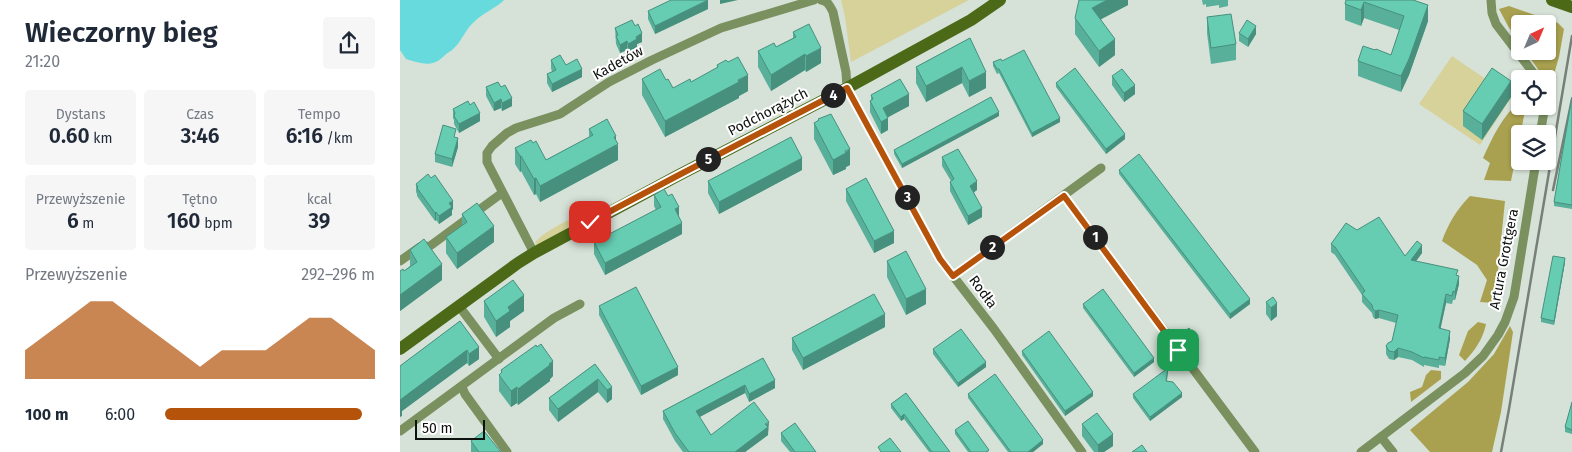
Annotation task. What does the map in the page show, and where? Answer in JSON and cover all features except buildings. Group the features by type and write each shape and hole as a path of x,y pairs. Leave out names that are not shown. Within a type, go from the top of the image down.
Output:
{"street":[{"name":"Kadetów","path":"534,252 502,193 486,158 492,146 516,128 560,114 610,82 721,28 814,0"},
{"path":"824,0 833,12 846,72 847,88"},
{"name":"Podchorążych","path":"400,349 534,252 847,88 971,20 1000,0"},
{"path":"1491,0 1492,13 1496,24 1531,70"},
{"path":"1552,0 1572,7"},
{"name":"Rodła","path":"847,88 940,259 1082,452"},
{"path":"953,276 1101,168"},
{"name":"Artura Grottgera","path":"1361,452 1465,373 1483,356 1498,335 1514,297 1535,170"},
{"path":"400,261 420,247 430,246 502,193"},
{"path":"1064,196 1255,452"},
{"path":"400,431 554,318 580,304"},
{"path":"459,306 499,359"},
{"path":"462,387 465,394 507,452"},
{"path":"1381,437 1393,452"}],"shaded area":[{"path":"841,0 969,0 851,62"},
{"path":"1509,6 1535,15 1511,15 1511,30 1499,9"},
{"path":"1556,22 1558,23 1564,29 1555,70 1539,70 1531,60 1556,60"},
{"path":"1452,56 1511,96 1480,145 1419,104"},
{"path":"1511,111 1511,115 1524,115 1522,125 1511,125 1511,170 1513,170 1511,181 1484,180 1490,163 1483,158 1503,120"},
{"path":"1470,196 1505,201 1493,303 1480,302 1487,280 1477,265 1442,241 1453,217"},
{"path":"579,215 581,220 569,226 561,233 537,245 535,243 549,231"},
{"path":"1478,322 1486,324 1483,335 1465,361 1459,355 1468,331"},
{"path":"1510,326 1513,332 1501,412 1492,452 1430,452 1410,430 1468,382 1494,354"},
{"path":"1431,370 1441,371 1441,379 1411,402 1410,392 1422,387 1426,375"}],"water":[{"path":"400,0 504,0 470,26 452,50 436,62 427,64 406,59 400,50"}],"railway":[{"path":"1501,452 1572,36"},
{"path":"1553,190 1572,99"}],"route":[{"path":"590,222 847,88 940,259 953,276 1064,196 1178,350"}]}
